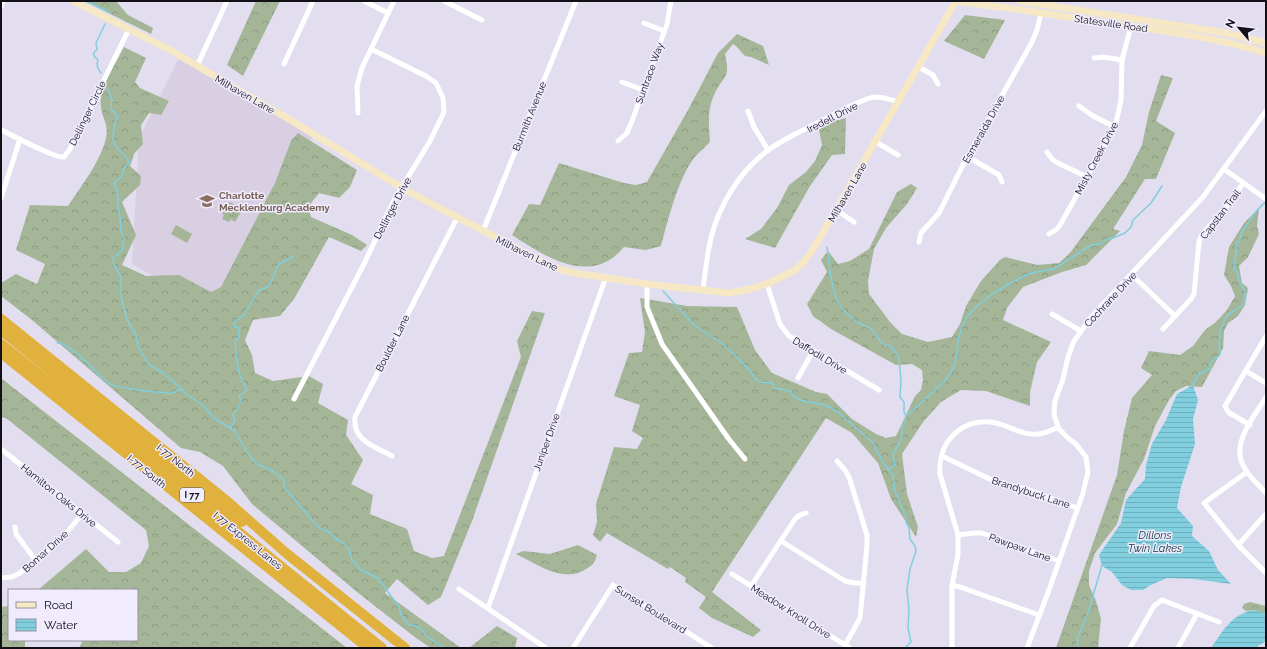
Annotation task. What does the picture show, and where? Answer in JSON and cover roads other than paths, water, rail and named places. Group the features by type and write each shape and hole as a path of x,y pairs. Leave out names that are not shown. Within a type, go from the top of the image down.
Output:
{"highway":[{"name":"I-77 North","path":"1,319 228,502 286,553 406,648"},
{"name":"I 77 Express Lanes","path":"1,330 223,508 286,553"},
{"name":"I 77 Express Lanes","path":"1,344 214,512 382,648"},
{"name":"I-77 South","path":"1,353 368,648"}],"street":[{"path":"1,6 4,1"},
{"name":"Milhaven Lane","path":"72,1 129,29 197,66 287,118 402,188 456,218 558,269 647,284 720,293 740,292 767,284 795,270 803,263 815,246 920,67 956,1"},
{"path":"197,66 226,1"},
{"path":"284,64 313,1"},
{"path":"364,1 388,13"},
{"path":"358,113 357,96 359,78 394,1"},
{"path":"444,1 482,20"},
{"name":"Burmith Avenue","path":"483,231 576,1"},
{"name":"Suntrace Way","path":"618,141 626,133 643,90 669,17 672,1"},
{"name":"Statesville Road","path":"956,1 1222,41 1266,53"},
{"name":"Statesville Road","path":"1020,1 1226,33 1266,44"},
{"name":"Esmeralda Drive","path":"919,242 921,233 939,213 1032,42 1037,30 1041,13"},
{"path":"644,23 664,31"},
{"name":"Misty Creek Drive","path":"1049,234 1060,226 1115,127 1121,100 1122,60 1130,26"},
{"name":"Dellinger Circle","path":"1,130 62,158 66,154 129,29"},
{"name":"Dellinger Drive","path":"294,398 402,188 424,152 444,112 443,98 439,88 431,79 371,49"},
{"path":"1094,58 1102,57 1122,60"},
{"path":"920,67 933,75 938,84"},
{"path":"622,82 643,90"},
{"name":"Iredell Drive","path":"703,291 712,232 723,206 743,175 757,160 768,150 820,122 870,98 879,97 899,102"},
{"path":"1079,106 1093,116 1115,127"},
{"path":"748,111 754,127 768,150"},
{"name":"Cochrane Drive","path":"1058,427 1054,415 1055,401 1063,379 1071,348 1081,330 1190,212 1224,169 1266,111"},
{"path":"1,198 20,139"},
{"path":"876,142 898,155"},
{"path":"1047,152 1056,162 1087,177"},
{"path":"968,158 999,175 1002,182"},
{"path":"1224,169 1266,199"},
{"name":"Capstan Trail","path":"1163,329 1194,294 1199,242 1201,236 1232,200 1243,183"},
{"path":"836,210 854,222"},
{"name":"Boulder Lane","path":"392,456 361,439 356,432 354,422 355,417 456,218"},
{"path":"1132,275 1175,316"},
{"name":"Juniper Drive","path":"488,608 606,277"},
{"path":"647,284 647,307 662,344 728,438 745,459"},
{"name":"Daffodil Drive","path":"767,284 782,327 795,340 879,390"},
{"path":"1052,314 1081,330"},
{"path":"1250,424 1228,412 1225,406 1266,336"},
{"path":"798,378 813,351"},
{"path":"1246,371 1266,383"},
{"path":"1266,397 1240,443 1239,452 1240,460 1247,472 1266,493"},
{"path":"952,648 952,585 958,555 958,536 939,466 944,447 952,436 962,428 971,424 989,422 1030,434 1038,434 1058,427 1082,451 1088,463 1086,484 1027,648"},
{"name":"Hamilton Oaks Drive","path":"1,448 118,542"},
{"name":"Brandybuck Lane","path":"942,456 998,482 1027,489 1077,508"},
{"path":"837,461 845,470 849,478 867,535 860,618 845,644"},
{"path":"1247,472 1204,503 1238,545 1266,573"},
{"path":"751,586 795,519 806,513"},
{"name":"Bomar Drive","path":"1,578 16,575 36,560 63,537 82,514"},
{"path":"1238,545 1266,514"},
{"path":"15,527 16,534 36,560"},
{"name":"Pawpaw Lane","path":"958,536 982,533 1059,561"},
{"path":"781,540 845,581 864,583"},
{"name":"Meadow Knoll Drive","path":"732,574 850,648"},
{"name":"Sunset Boulevard","path":"573,648 613,585 712,648"},
{"path":"952,585 1038,615"},
{"path":"459,589 546,648"},
{"path":"1130,648 1154,606 1157,602 1162,600 1219,622"},
{"path":"1178,648 1197,614"}],"water":[{"name":"Dillons Twin Lakes","path":"1193,385 1198,400 1193,419 1195,444 1181,487 1177,508 1193,526 1192,536 1209,551 1218,570 1231,584 1193,579 1167,578 1143,590 1131,590 1122,585 1112,572 1102,566 1099,555 1121,523 1126,500 1145,479 1146,465 1152,444 1166,420 1177,394"},
{"path":"1255,610 1266,614 1266,641 1255,648 1211,648 1224,629 1234,619 1247,612"}],"waterway":[{"path":"86,1 109,12"},
{"path":"101,73 97,66 98,60 94,56 94,52 97,50 96,43 105,24"},
{"path":"107,88 112,100 111,109 117,115 113,140 129,163 124,168 122,176 114,183 118,195 121,232 124,239 122,251 113,258 114,265 121,277 121,297 127,320 136,335 138,346 148,364 163,373 185,393 204,406 214,418 235,431 248,454 257,464 271,470 284,480 284,487 317,526 328,531 335,538 345,544 349,549 352,560 359,569 378,578 399,607 401,615 409,625 419,627 431,639 445,648"},
{"path":"906,416 943,383 951,372 956,360 958,340 962,327 967,317 977,306 995,292 1022,277 1031,273 1054,269 1091,245 1100,244 1107,239 1125,233 1131,227 1133,220 1151,203 1162,186"},
{"path":"1192,386 1199,374 1211,368 1211,362 1220,355 1220,331 1224,320 1229,314 1242,306 1244,302 1245,291 1239,281 1237,272 1234,269 1237,243 1250,220 1266,202"},
{"path":"827,247 832,283 840,305 854,320 871,329 884,345 891,346 899,357 901,381 900,397 904,402 904,412 906,416 905,424 902,426 902,437 893,455 895,465 889,469"},
{"path":"231,427 235,421 233,414 237,410 241,401 239,396 247,390 240,376 236,357 235,342 239,337 239,328 234,326 234,323 245,314 258,291 269,286 279,264 293,257"},
{"path":"663,291 694,325 724,345 736,356 749,369 757,381 773,383 774,388 790,391 793,396 803,401 825,405 838,412 872,442 884,464 893,475 895,491 906,517 910,539 915,546 916,551 910,569 907,589 909,610 908,628 911,642 905,648"},
{"path":"57,343 69,347 112,385 153,392 165,392 169,394 182,389"},
{"path":"1078,648 1077,639 1087,616 1102,565"}],"place":[{"name":"Charlotte Mecklenburg Academy","path":"207,201"}]}
